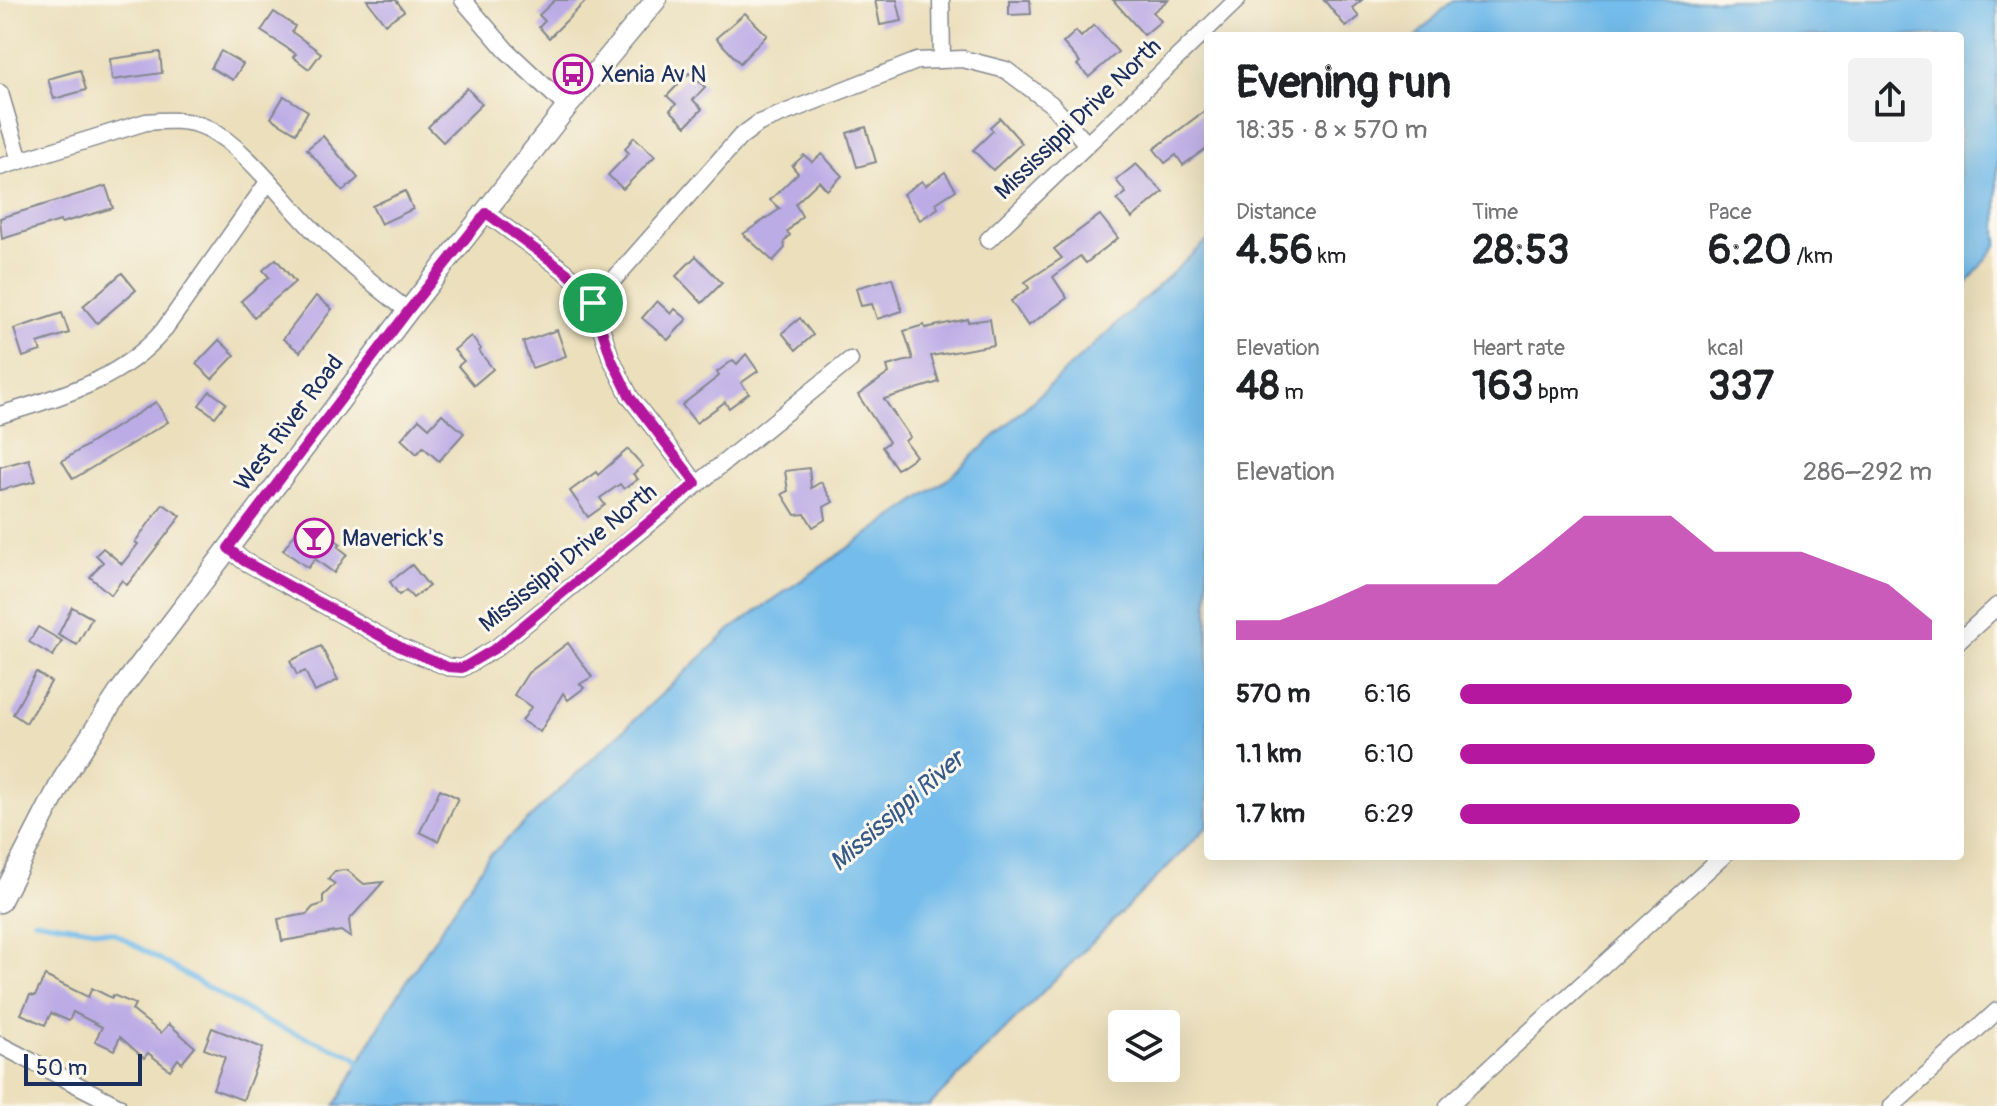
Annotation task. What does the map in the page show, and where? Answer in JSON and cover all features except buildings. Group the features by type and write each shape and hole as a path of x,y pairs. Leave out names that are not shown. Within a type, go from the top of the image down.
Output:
{"main road":[{"name":"West River Road","path":"0,902 44,812 82,746 132,674 408,311 567,107 656,0"}],"street":[{"path":"463,0 506,50 567,107"},
{"path":"941,0 942,58"},
{"name":"Mississippi Drive North","path":"988,240 1237,0"},
{"path":"593,303 740,137 759,123 917,61 942,58 978,61 1006,70 1051,104 1086,143"},
{"path":"0,93 20,161"},
{"path":"0,167 146,122 191,122 230,144 319,236 408,311"},
{"path":"0,415 84,388 106,378 146,350 170,322 268,182"},
{"path":"486,213 583,288 593,303 611,358 630,397 696,483"},
{"name":"Mississippi Drive North","path":"228,548 244,561 402,648 448,667 462,668 496,648 850,360"},
{"path":"1964,637 1994,614"},
{"path":"1448,1106 1719,860"},
{"path":"1892,1106 1997,1011"},
{"path":"0,1045 118,1106"}],"water":[{"path":"1453,0 1997,0 1997,244 1964,288 1964,32 1420,32"},
{"name":"Mississippi River","path":"1204,244 1204,830 929,1106 335,1106 390,1007 488,857 731,629 949,478"}],"waterway":[{"path":"34,920 114,933 267,1022 356,1057 360,1065"}],"place":[{"name":"Xenia Av N","path":"573,74"},
{"name":"Maverick's","path":"314,538"}],"route":[{"path":"486,213 566,272 593,303 611,358 630,397 696,483 482,659 462,668 427,660 244,561 228,548 486,213"}]}
